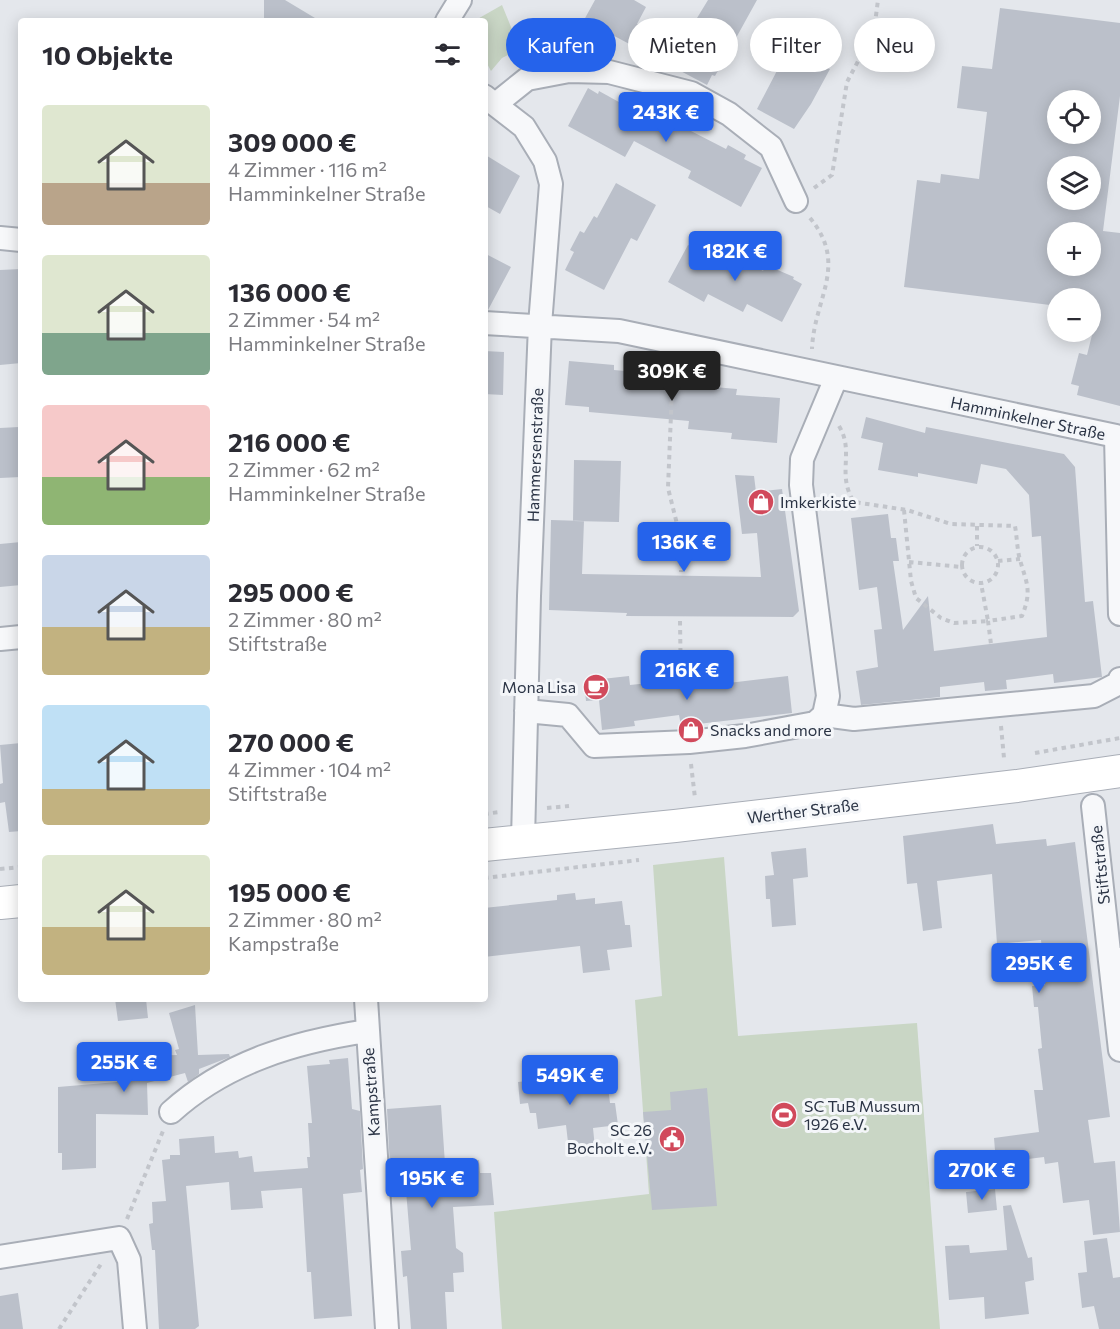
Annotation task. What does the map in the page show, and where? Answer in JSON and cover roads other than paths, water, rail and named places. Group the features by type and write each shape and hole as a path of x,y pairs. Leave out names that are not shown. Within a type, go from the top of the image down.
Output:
{"main road":[{"name":"Werther Straße","path":"488,844 699,824 1017,786 1120,771"},
{"path":"0,903 18,901"}],"street":[{"path":"449,18 460,0"},
{"path":"490,100 527,79 569,71 609,72 691,93 729,114 771,147 796,201"},
{"name":"Hammersenstraße","path":"490,100 524,127 545,161 551,184 540,325 523,840"},
{"path":"0,238 18,240"},
{"name":"Hamminkelner Straße","path":"488,323 619,331 1116,436 1120,614"},
{"path":"526,711 568,715 594,746 668,744 745,736 815,723 824,714 828,696 801,485 802,459 836,378"},
{"path":"0,639 18,637"},
{"path":"824,714 854,719 1094,696 1119,683 1120,679"},
{"name":"Stiftstraße","path":"1093,806 1115,960 1120,1050"},
{"name":"Kampstraße","path":"366,1002 387,1329"},
{"path":"171,1112 196,1090 261,1055 322,1038 367,1031"},
{"path":"0,1257 118,1238 129,1260 135,1329"}],"place":[{"name":"Imkerkiste","path":"761,502"},
{"name":"Mona Lisa","path":"596,687"},
{"name":"Snacks and more","path":"691,730"},
{"name":"SC TuB Mussum 1926 e.V.","path":"784,1115"},
{"name":"SC 26 Bocholt e.V.","path":"672,1139"}]}
